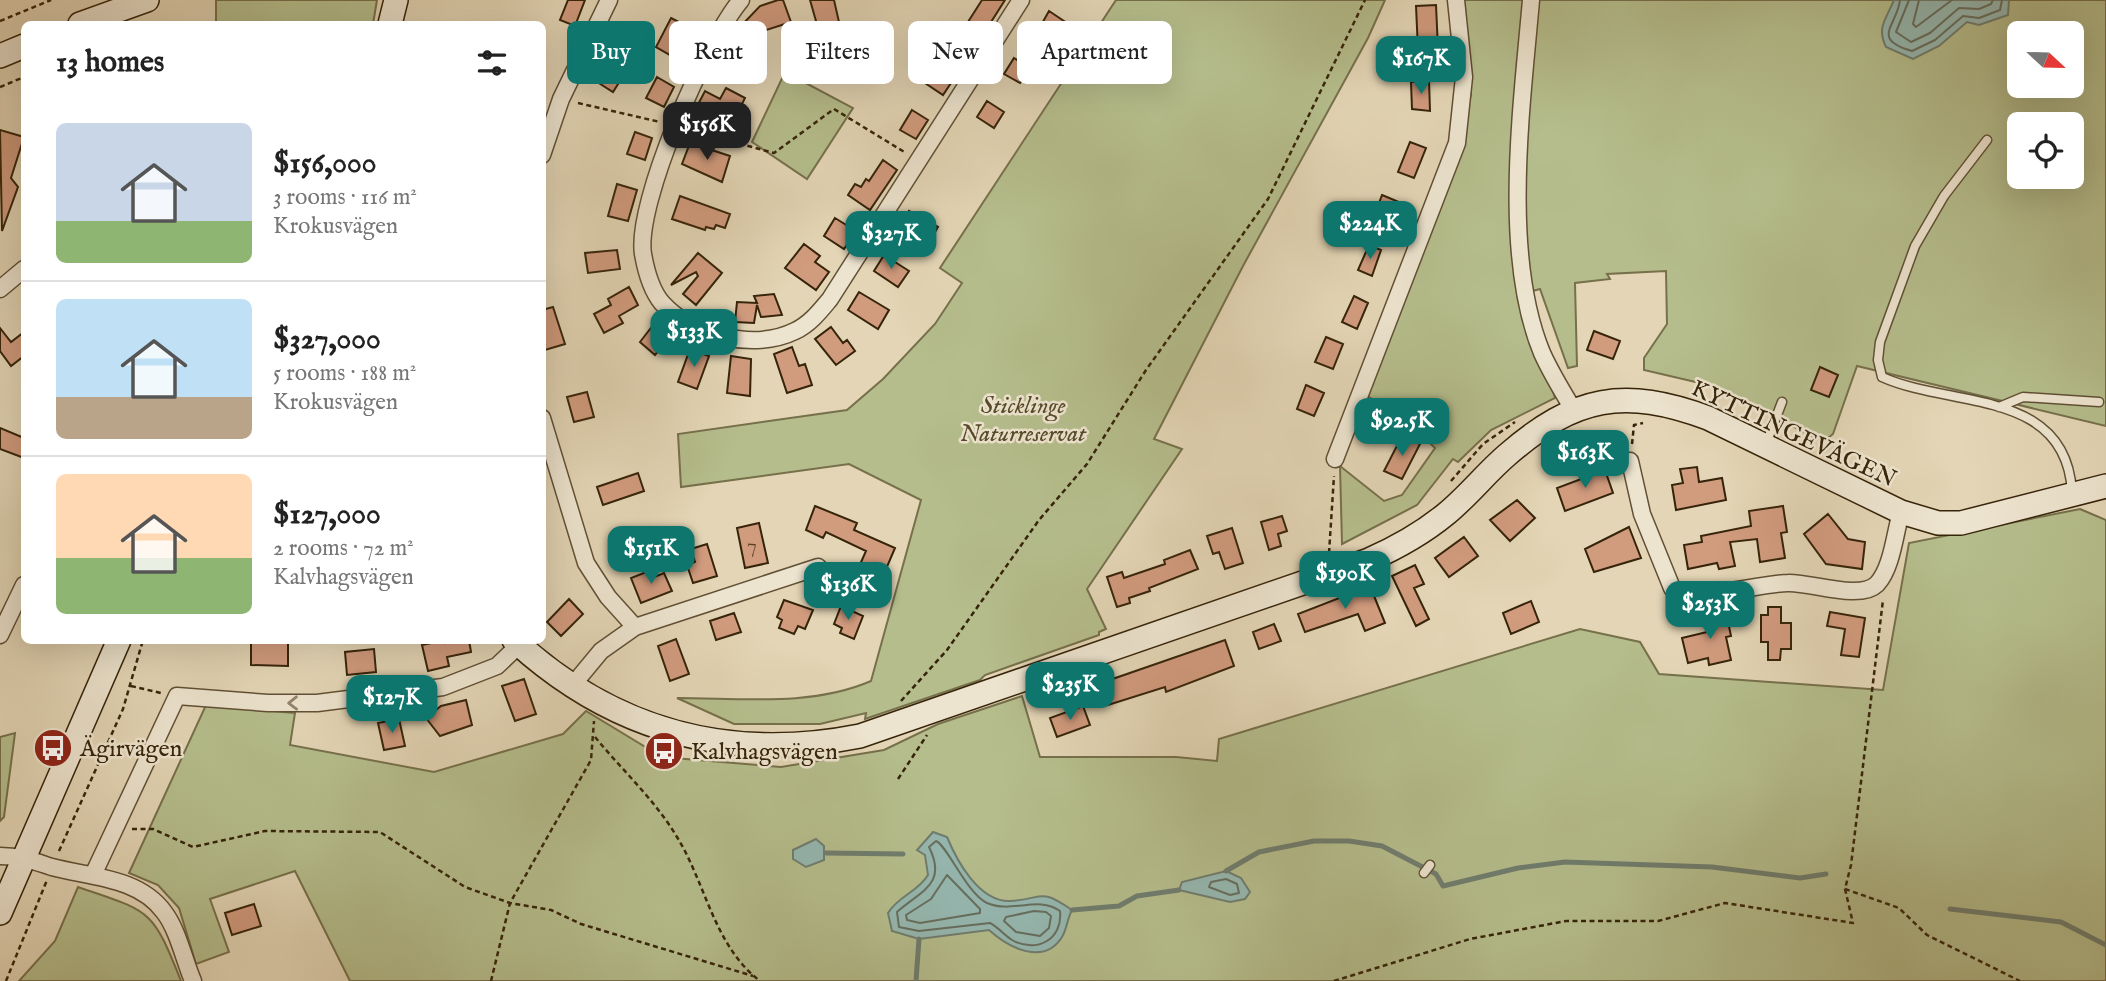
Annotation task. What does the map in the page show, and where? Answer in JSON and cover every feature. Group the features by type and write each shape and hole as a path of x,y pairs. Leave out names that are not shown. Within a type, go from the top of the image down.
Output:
{"street":[{"path":"88,21 147,0"},
{"path":"391,21 396,0"},
{"path":"546,143 561,99 609,0"},
{"path":"741,0 727,16 674,125 646,220 642,252 651,286 662,303 685,322 705,331 739,338 766,339 794,332 820,312 1021,0"},
{"path":"1335,458 1457,143 1464,107 1464,77 1456,0"},
{"path":"1531,0 1522,112 1521,264 1541,352 1573,409"},
{"path":"0,55 21,47"},
{"path":"0,289 21,272"},
{"name":"KYTTINGEVÄGEN","path":"518,644 572,686 633,719 669,732 745,746 822,743 860,736 1335,573 1396,548 1446,514 1507,455 1552,421 1573,409 1623,400 1651,401 1698,414 1766,443 1901,512 1938,523 1961,523 2072,492 2106,486"},
{"path":"546,431 586,563 608,597 635,627"},
{"path":"1630,461 1642,513 1672,588 1679,593 1690,595 1790,582 1865,591 1877,584 1885,569 1901,512"},
{"path":"572,686 601,650 635,627 818,567"},
{"path":"0,635 21,591"},
{"path":"0,913 117,644"},
{"path":"93,874 177,696 268,703 317,703 443,687 497,666 516,644"},
{"path":"0,856 24,856 53,867 93,874 148,895 165,912 193,981"}],"lane":[{"path":"1987,139 1944,196 1916,246 1880,342 1878,360 1882,377 1899,385 1999,407 2038,422 2057,441 2071,475 2072,492"},
{"path":"1999,407 2023,397 2099,402"},
{"path":"1766,443 1782,402"},
{"path":"1424,873 1430,865"}],"path":[{"path":"0,21 51,0"},
{"path":"898,705 947,650 1038,520 1087,464 1146,370 1268,199 1365,0"},
{"path":"0,87 21,78"},
{"path":"561,99 774,152 834,109 919,160"},
{"path":"1450,482 1483,444 1523,416"},
{"path":"1630,461 1634,425 1646,422"},
{"path":"1329,563 1335,458"},
{"path":"1334,981 1470,939 1566,921 1658,921 1725,903 1853,923 1845,889 1851,865 1883,599"},
{"path":"6,981 131,686 142,644"},
{"path":"131,686 177,696"},
{"path":"898,779 920,750 933,712"},
{"path":"491,981 510,903 585,774 591,760 594,737 660,811 678,838 716,923 753,976"},
{"path":"125,829 153,829 193,847 265,831 380,832 465,887 510,903 551,910 581,924 753,976 760,981"},
{"path":"1845,889 1899,908 1927,934 2020,981"}],"green space":[{"path":"216,0 377,0 374,21 216,21"},
{"name":"Sticklinge Naturreservat","path":"1116,0 1385,0 1368,38 1243,266 1154,439 1182,449 1087,589 1106,629 1099,632 1099,635 985,675 980,680 865,719 866,713 820,724 734,724 677,698 800,698 824,695 871,681 921,500 849,464 681,487 678,434 847,410 883,379 935,324 962,283 940,268 1061,84 1172,84 1172,21 1102,21"},
{"path":"1452,0 2106,0 2106,426 1857,366 1833,434 1823,442 1717,387 1644,370 1644,358 1667,324 1666,271 1607,274 1610,279 1575,283 1577,366 1568,368 1540,289 1525,293 1555,398 1491,430 1458,462 1453,459 1417,505 1342,544 1340,466 1384,501 1402,495 1435,448 1401,415 1367,396 1456,166 1471,94 1464,8"},
{"path":"781,80 781,84 808,84 853,108 807,179 752,142"},
{"path":"2080,509 2106,520 2106,981 350,981 295,871 210,899 229,952 196,964 179,908 158,885 129,873 206,705 295,713 290,745 434,772 563,734 586,711 662,757 781,767 884,750 938,724 1022,696 1040,757 1176,757 1217,761 1219,739 1580,629 1640,642 1659,674 1883,690 1909,543"},
{"path":"15,733 4,817 0,821 0,737"},
{"path":"78,887 121,902 146,916 163,939 181,981 19,981 55,941"}],"water":[{"path":"1894,0 2009,0 2008,15 1979,25 1967,22 1939,46 1913,59 1886,47 1883,40 1882,28"},
{"path":"933,832 947,837 963,868 988,895 1010,901 1047,897 1072,910 1064,934 1055,946 1046,951 1026,951 1006,943 989,930 919,939 892,931 888,913 928,875 925,855 917,850"},
{"path":"816,839 824,846 824,860 806,867 793,859 793,850"},
{"path":"1226,871 1241,878 1250,892 1245,899 1230,902 1179,890 1182,882"}],"building":[{"path":"568,0 585,0 577,21 567,23 560,20"},
{"path":"783,0 791,21 781,21 781,25 767,30 767,21 746,21 760,6"},
{"path":"810,0 834,0 839,21 816,21"},
{"path":"982,0 1005,0 992,21 969,21"},
{"path":"1436,5 1438,49 1418,50 1416,6"},
{"path":"1049,11 1064,21 1043,21"},
{"path":"669,22 669,54 656,47"},
{"path":"1014,58 1017,60 1017,81 1004,74"},
{"path":"657,77 674,87 664,107 646,98"},
{"path":"1429,81 1430,111 1412,109 1411,82"},
{"path":"600,84 618,84 613,92"},
{"path":"926,84 950,84 943,95"},
{"path":"726,88 745,98 733,122 717,114 712,124 693,114 705,91 720,99"},
{"path":"987,101 1004,112 994,128 977,117"},
{"path":"912,110 928,120 916,139 900,130"},
{"path":"0,130 21,136 21,146 11,178 18,187 2,231"},
{"path":"635,132 652,138 645,160 627,154"},
{"path":"1410,142 1426,148 1414,178 1398,172"},
{"path":"690,143 730,156 722,182 682,164"},
{"path":"883,160 897,170 870,210 848,195 855,184 861,187 866,179 869,181"},
{"path":"617,184 637,190 628,221 608,216"},
{"path":"1382,195 1399,202 1390,224 1374,217"},
{"path":"680,196 730,214 725,228 716,225 714,229 706,227 705,230 672,219"},
{"path":"909,211 938,227 929,243 901,228"},
{"path":"835,218 856,231 844,249 824,236"},
{"path":"804,244 820,256 815,262 829,272 816,290 785,268"},
{"path":"1369,245 1381,250 1372,276 1358,270"},
{"path":"617,250 620,269 588,273 585,253"},
{"path":"698,253 722,273 696,305 683,294 698,276 696,272 671,285"},
{"path":"884,255 909,271 898,287 874,271"},
{"path":"629,287 638,305 619,316 623,323 604,333 594,314 611,305 608,299"},
{"path":"859,292 889,310 878,329 848,310"},
{"path":"774,294 782,315 761,317 757,305 754,323 735,322 737,302 757,303 754,296"},
{"path":"1354,296 1368,303 1357,329 1342,322"},
{"path":"553,307 565,344 546,350 546,309"},
{"path":"654,324 670,337 655,355 640,342"},
{"path":"831,327 843,343 847,340 855,351 836,365 815,339"},
{"path":"0,328 11,342 21,334 21,358 11,366 0,351"},
{"path":"1594,331 1620,341 1613,359 1587,350"},
{"path":"1326,337 1343,344 1333,369 1315,362"},
{"path":"792,347 799,366 805,364 812,385 787,393 774,354"},
{"path":"690,349 709,356 697,389 678,382"},
{"path":"731,356 751,359 750,396 727,393"},
{"path":"1820,367 1838,375 1829,397 1811,390"},
{"path":"1306,385 1324,393 1314,416 1297,409"},
{"path":"587,392 594,417 574,422 567,397"},
{"path":"0,428 21,437 21,457 0,449"},
{"path":"1402,436 1420,444 1402,479 1384,471"},
{"path":"1697,467 1699,482 1722,478 1726,500 1676,510 1672,485 1683,483 1680,469"},
{"path":"1605,470 1613,493 1565,511 1557,488"},
{"path":"638,473 644,491 603,505 597,487"},
{"path":"1517,500 1535,518 1510,541 1490,520"},
{"path":"815,506 857,523 854,530 895,548 878,588 854,578 866,551 826,532 823,538 806,530"},
{"path":"1783,506 1787,532 1781,533 1785,558 1760,562 1757,539 1730,542 1735,566 1719,569 1717,563 1688,569 1684,545 1702,542 1701,536 1751,526 1749,511"},
{"path":"1828,514 1848,539 1865,542 1862,569 1826,564 1804,534"},
{"path":"1282,516 1287,531 1278,534 1281,546 1269,550 1261,522"},
{"path":"759,523 768,563 745,568 737,528"},
{"path":"1629,527 1641,558 1594,572 1585,549"},
{"path":"1232,528 1243,563 1225,569 1219,552 1213,554 1207,536"},
{"path":"1464,537 1478,556 1449,577 1435,558"},
{"path":"707,544 717,576 693,583 687,565 695,562 691,549"},
{"path":"1190,550 1198,569 1149,588 1150,591 1129,598 1130,603 1117,607 1107,577 1122,572 1124,578 1165,564 1164,560"},
{"path":"1415,565 1424,584 1414,588 1429,619 1416,626 1392,576"},
{"path":"649,571 652,578 664,573 672,591 641,603 631,578"},
{"path":"1370,586 1385,623 1365,631 1358,614 1305,632 1298,614"},
{"path":"569,599 583,614 561,636 547,622"},
{"path":"784,600 813,610 805,629 798,626 794,634 779,628 782,620 777,617"},
{"path":"1531,601 1539,622 1511,634 1503,613"},
{"path":"841,606 863,616 854,639 840,633 842,628 834,624"},
{"path":"1768,607 1781,607 1781,623 1791,623 1791,649 1781,649 1780,660 1768,660 1768,642 1761,642 1761,615 1768,615"},
{"path":"1726,612 1731,636 1726,637 1731,660 1709,665 1708,658 1688,663 1682,638 1707,632 1703,618"},
{"path":"1830,612 1865,618 1859,657 1841,655 1845,629 1827,626"},
{"path":"734,613 741,632 716,640 710,621"},
{"path":"1274,624 1281,641 1259,649 1253,632"},
{"path":"676,639 689,674 670,681 658,646"},
{"path":"1225,640 1234,666 1166,692 1165,687 1108,705 1101,683"},
{"path":"251,644 288,644 288,666 251,665"},
{"path":"470,644 471,652 447,657 449,666 428,671 422,645"},
{"path":"374,649 376,672 347,675 345,652"},
{"path":"524,679 536,714 515,721 502,686"},
{"path":"466,700 472,725 440,736 426,718 441,706"},
{"path":"1083,706 1090,725 1057,737 1050,718"},
{"path":"399,719 405,746 384,750 378,723"},
{"path":"254,904 261,926 232,935 225,913"}],"waterway":[{"path":"1226,871 1259,852 1314,841 1349,841 1382,846 1436,874 1443,886 1518,868 1565,862 1712,867 1800,878 1826,874"},
{"path":"826,853 903,854"},
{"path":"1072,910 1119,906 1137,896 1179,890"},
{"path":"1950,909 2061,922 2106,945"},
{"path":"916,981 919,939"}],"place":[{"name":"Ägirvägen","path":"53,748"},
{"name":"Kalvhagsvägen","path":"664,751"}]}
